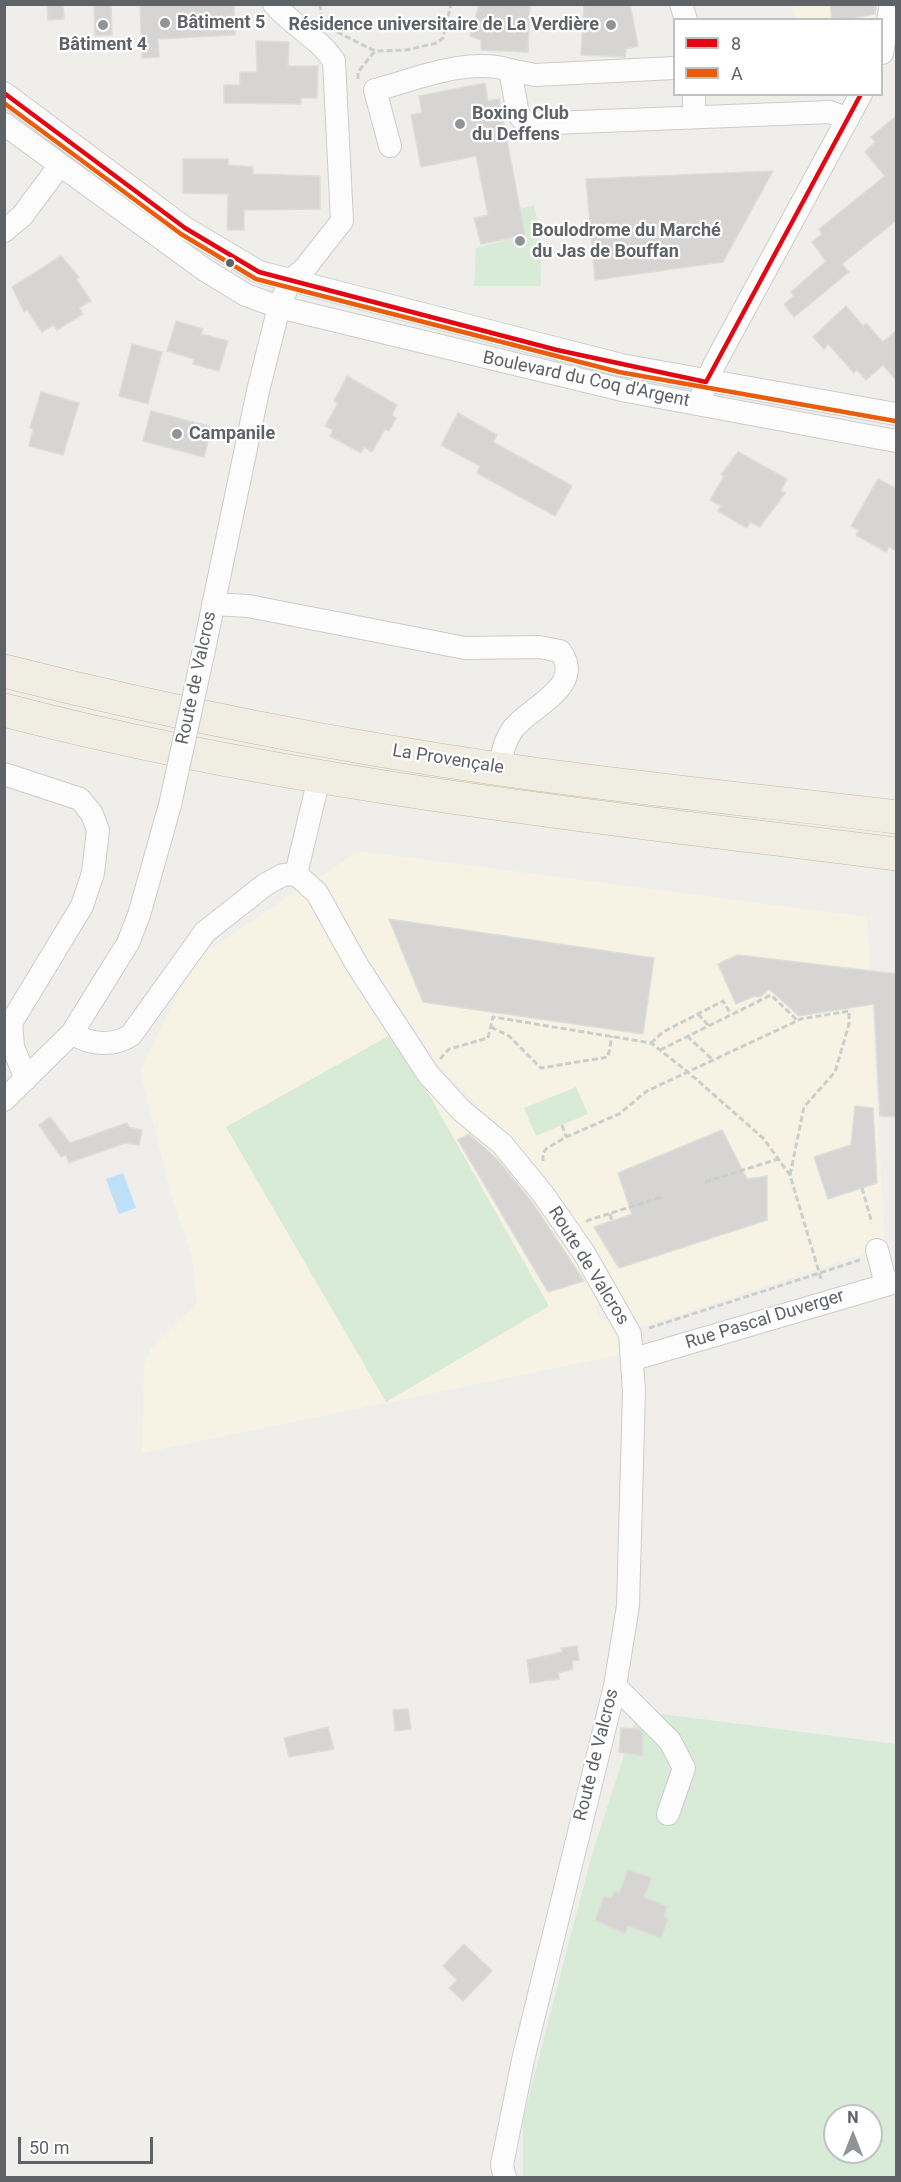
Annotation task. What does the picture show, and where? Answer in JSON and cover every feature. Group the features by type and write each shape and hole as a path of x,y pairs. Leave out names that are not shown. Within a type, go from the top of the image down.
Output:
{"highway":[{"name":"La Provençale","path":"4,671 112,698 308,738 498,769 897,817"},
{"name":"La Provençale","path":"4,710 153,746 319,778 897,854"},
{"path":"578,779 897,806"}],"street":[{"path":"274,4 290,22 325,48 334,61 342,221 312,260 290,281"},
{"path":"883,49 891,4"},
{"path":"883,54 897,35"},
{"path":"390,146 375,90 465,67 494,65 535,75 673,68"},
{"path":"510,70 518,114 527,124 694,105 830,112 848,119"},
{"name":"Boulevard du Coq d'Argent","path":"4,93 185,228 259,272 557,350 706,382 897,414"},
{"path":"699,405 706,382 860,96"},
{"name":"Boulevard du Coq d'Argent","path":"4,124 233,288 279,307 537,371 699,405 897,441"},
{"path":"4,231 22,216 60,165"},
{"name":"Route de Valcros","path":"4,1100 72,1033 128,944 139,915 170,805 258,391 279,307 290,281"},
{"path":"213,604 248,606 465,648 539,647 560,651 566,662 566,680 512,730 506,741 498,769"},
{"path":"4,774 80,799 92,814 98,831 93,873 82,906 11,1023 13,1047 26,1079"},
{"path":"72,1033 84,1041 108,1043 123,1041 131,1035 205,932 266,884 283,875 296,874 319,778"},
{"name":"Route de Valcros","path":"296,874 316,893 357,965 428,1074 462,1111 502,1144 543,1194 584,1253 607,1311 630,1334 634,1359 628,1606 615,1686 523,2060 502,2165 505,2178"},
{"path":"878,1252 891,1283"},
{"name":"Rue Pascal Duverger","path":"634,1359 891,1283"},
{"path":"615,1686 670,1741 684,1768 668,1814"}],"path":[{"path":"315,18 322,23 320,4"},
{"path":"332,29 375,51 406,50 437,43 443,38 451,4"},
{"path":"660,1050 771,995 797,1020"},
{"path":"651,1043 663,1032 723,1001 731,1014"},
{"path":"544,1163 543,1153 547,1148 566,1137 620,1114 647,1091 797,1020 849,1011 849,1024 835,1072 804,1107 790,1175"},
{"path":"698,1014 709,1026"},
{"path":"428,1074 449,1049 488,1038 494,1017 651,1043 688,1072 763,1138 790,1175 828,1302"},
{"path":"491,1027 509,1036 541,1068 608,1057 612,1036"},
{"path":"687,1036 713,1060"},
{"path":"562,1125 566,1137"},
{"path":"705,1182 778,1159"},
{"path":"862,1188 872,1223"},
{"path":"585,1222 662,1197"},
{"path":"610,1214 612,1221"},
{"path":"630,1334 878,1252"}],"shaded area":[{"path":"790,5 883,5 878,18 795,18"},
{"path":"358,851 867,917 885,1247 635,1329 549,1181 437,1063 315,881"},
{"path":"305,885 388,1026 513,1164 607,1301 595,1306 600,1321 614,1317 628,1353 142,1453 144,1365 151,1348 197,1303 192,1256 174,1205 140,1070 195,959"}],"green space":[{"name":"Boulodrome du Marché du Jas de Bouffan","path":"534,205 540,231 541,286 474,286 476,248 525,235 520,209"},
{"path":"394,1033 549,1306 386,1402 226,1127"},
{"path":"576,1087 588,1114 536,1136 524,1108"},
{"path":"638,1711 896,1744 896,2177 523,2178 523,2118 591,1858"}],"water":[{"path":"123,1173 136,1208 119,1214 106,1179"}],"building":[{"path":"47,4 63,4 64,19 48,20"},
{"name":"Bâtiment 4","path":"94,4 111,4 112,35 95,36"},
{"path":"140,4 234,4 235,35 158,39 159,57 142,58"},
{"name":"Résidence universitaire de La Verdière","path":"479,4 530,4 528,52 481,50 481,40 470,36"},
{"name":"Résidence universitaire de La Verdière","path":"584,4 630,4 638,46 626,49 625,57 581,55"},
{"path":"830,4 877,4 875,14 854,18 832,18"},
{"path":"256,41 289,42 288,66 318,66 317,98 301,98 301,104 224,103 224,85 240,85 240,72 257,72"},
{"path":"485,83 488,101 499,99 525,235 481,244 474,218 488,215 476,156 421,167 411,115 422,113 419,96"},
{"path":"897,115 897,220 842,264 849,272 794,317 784,304 794,296 791,292 826,261 812,242 822,234 819,229 885,176 865,152 875,142 871,137"},
{"path":"183,159 228,159 228,165 253,167 253,174 320,176 320,209 244,210 244,230 227,230 228,194 183,193"},
{"path":"773,171 723,262 595,280 586,179"},
{"path":"61,256 79,277 76,279 91,301 79,308 83,314 57,330 53,325 42,332 27,310 24,312 12,287"},
{"path":"846,306 863,326 866,323 883,342 897,330 897,381 883,365 866,380 857,370 854,373 828,344 824,349 813,337"},
{"path":"176,321 203,329 201,334 228,341 219,371 193,364 194,359 167,351"},
{"path":"132,344 162,352 148,404 119,396"},
{"path":"347,376 397,405 392,415 396,418 389,431 385,429 372,452 364,447 361,453 330,436 333,430 325,426 338,403 334,401"},
{"path":"41,392 79,403 63,455 29,446 33,429 30,428"},
{"name":"Campanile","path":"151,411 212,427 204,457 143,441"},
{"path":"458,413 497,435 493,442 572,486 555,516 477,473 480,466 441,445"},
{"path":"738,452 787,479 781,491 785,493 760,527 750,522 747,528 718,511 721,506 710,500 724,476 721,475"},
{"path":"878,479 897,489 897,551 889,547 886,552 856,535 859,530 851,526"},
{"path":"389,919 654,958 643,1034 423,1002"},
{"path":"738,955 897,974 897,1117 880,1116 874,1004 799,1016 769,989 760,997 754,996 736,1004 718,964"},
{"path":"855,1106 873,1108 877,1183 828,1199 814,1157 851,1145"},
{"path":"50,1117 70,1143 127,1123 129,1127 142,1130 139,1145 125,1143 69,1163 66,1155 61,1157 39,1125"},
{"path":"722,1130 747,1179 767,1176 767,1220 619,1268 594,1227 632,1214 618,1173"},
{"path":"469,1134 497,1159 532,1202 584,1281 548,1292 458,1140"},
{"path":"577,1646 579,1660 572,1661 573,1669 558,1673 559,1679 530,1683 527,1660 562,1652 561,1648"},
{"path":"408,1709 411,1729 395,1731 393,1710"},
{"path":"328,1727 334,1749 289,1757 284,1738"},
{"path":"621,1728 639,1729 643,1733 643,1756 619,1752"},
{"path":"628,1870 652,1878 644,1897 667,1906 664,1917 668,1919 661,1938 628,1926 625,1934 595,1920 604,1896 611,1898 614,1891 619,1893"},
{"path":"464,1944 492,1971 463,2001 449,1988 457,1980 443,1966"}],"transit line":[{"name":"8","path":"4,93 185,228 259,272 557,350 706,382"},
{"name":"8","path":"706,382 860,96"},
{"name":"A","path":"4,103 181,234 256,279 619,372 895,421"}],"place":[{"name":"Bâtiment 5","path":"165,23"},
{"name":"Bâtiment 4","path":"103,25"},
{"name":"Résidence universitaire de La Verdière","path":"611,25"},
{"name":"Boxing Club du Deffens","path":"460,124"},
{"name":"Boulodrome du Marché du Jas de Bouffan","path":"520,241"},
{"name":"Campanile","path":"177,434"}]}
